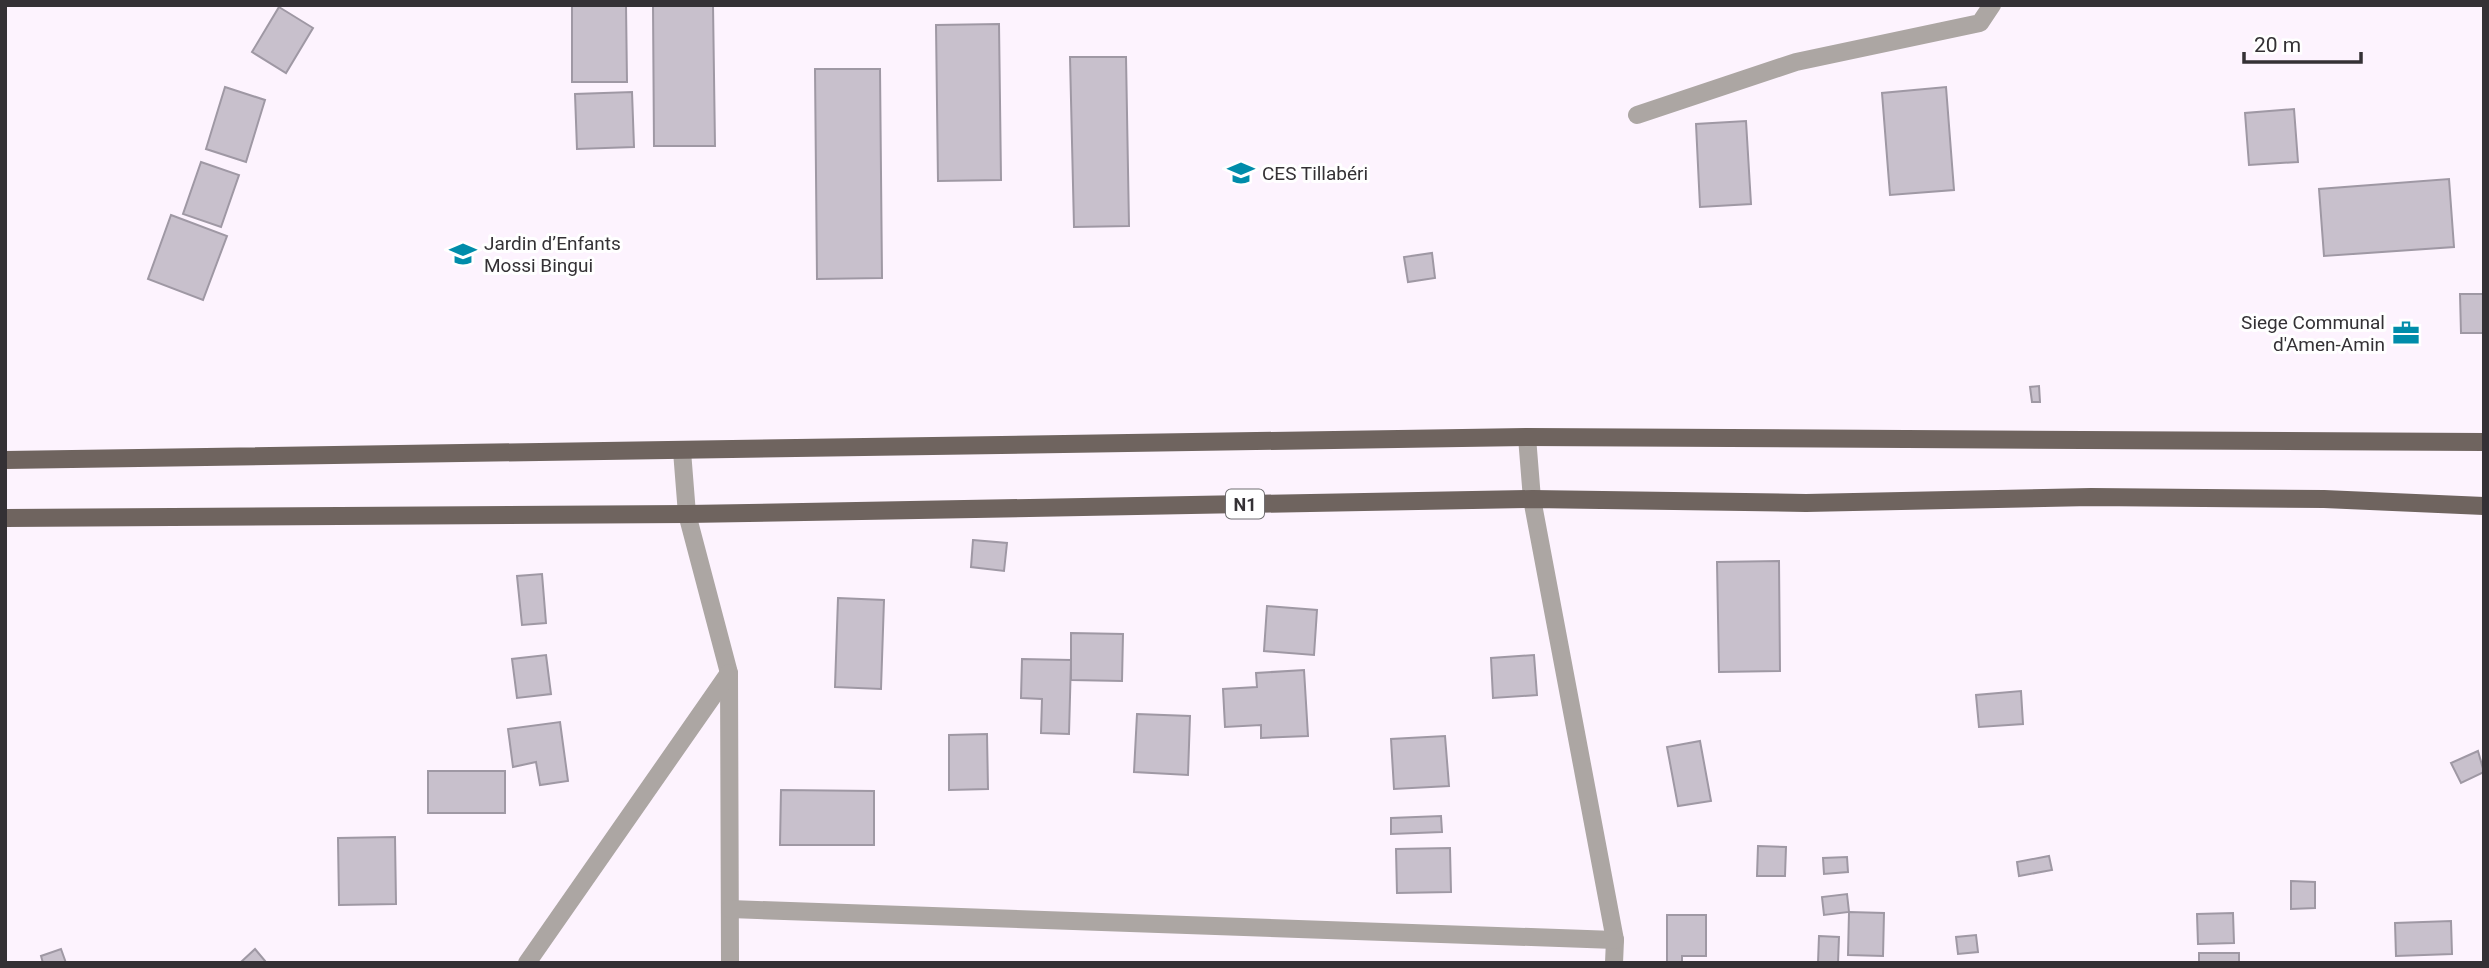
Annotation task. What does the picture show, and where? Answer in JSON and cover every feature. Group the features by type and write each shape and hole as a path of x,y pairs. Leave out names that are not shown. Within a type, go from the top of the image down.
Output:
{"main road":[{"path":"5,460 1527,437 2484,442"},
{"name":"N1","path":"5,518 687,514 1532,499 1806,503 2104,497 2325,499 2484,506"}],"street":[{"path":"1637,115 1796,62 1980,23 1992,5"},
{"path":"1527,437 1532,499 1615,940 1614,963"},
{"path":"682,451 687,514 729,673 730,963"},
{"path":"527,963 729,673"},
{"path":"730,909 1615,940"}],"building":[{"path":"572,5 626,5 627,82 572,82"},
{"path":"653,5 713,5 715,146 654,146"},
{"path":"279,7 313,28 286,73 252,52"},
{"path":"999,24 1001,180 938,181 936,25"},
{"path":"1070,57 1126,57 1129,226 1074,227"},
{"path":"815,69 880,69 882,278 817,279"},
{"path":"225,87 265,100 246,162 206,149"},
{"path":"1946,87 1954,190 1890,195 1882,93"},
{"path":"632,92 634,147 577,149 575,94"},
{"path":"2294,109 2298,162 2249,165 2245,113"},
{"path":"1746,121 1751,204 1700,207 1696,124"},
{"path":"201,162 239,175 221,227 183,214"},
{"path":"2449,179 2454,247 2324,256 2319,189"},
{"path":"171,215 227,236 203,300 148,279"},
{"path":"1432,253 1435,278 1408,282 1404,257"},
{"path":"2460,294 2484,294 2484,333 2461,333"},
{"path":"2039,386 2040,402 2032,402 2030,387"},
{"path":"973,540 1007,543 1004,571 971,567"},
{"path":"1779,561 1780,671 1719,672 1717,562"},
{"path":"542,574 546,623 522,625 517,576"},
{"path":"838,598 884,600 881,689 835,687"},
{"path":"1267,606 1317,610 1314,655 1264,651"},
{"path":"1071,633 1123,634 1122,681 1071,680"},
{"path":"546,655 551,694 517,698 512,659"},
{"path":"1534,655 1537,695 1493,698 1491,658"},
{"path":"1022,659 1071,660 1069,734 1041,733 1042,699 1021,698"},
{"path":"1304,670 1308,736 1261,738 1261,725 1225,727 1223,689 1257,687 1256,673"},
{"path":"2021,691 2023,724 1979,727 1976,695"},
{"path":"1137,714 1190,716 1188,775 1134,772"},
{"path":"560,722 568,781 540,785 536,762 513,767 508,729"},
{"path":"987,734 988,789 949,790 949,735"},
{"path":"1445,736 1449,786 1394,789 1391,739"},
{"path":"1700,741 1711,801 1678,806 1667,747"},
{"path":"2478,751 2484,772 2461,783 2451,763"},
{"path":"428,771 505,771 505,813 428,813"},
{"path":"781,790 874,791 874,845 780,845"},
{"path":"1441,816 1442,832 1391,834 1391,818"},
{"path":"395,837 396,904 339,905 338,838"},
{"path":"1758,846 1786,847 1785,876 1757,876"},
{"path":"1450,848 1451,892 1397,893 1396,849"},
{"path":"2049,856 2052,870 2019,876 2017,862"},
{"path":"1847,857 1848,872 1824,874 1823,858"},
{"path":"2291,881 2315,882 2315,908 2291,909"},
{"path":"1847,894 1849,912 1824,915 1822,897"},
{"path":"1849,912 1884,913 1883,956 1848,955"},
{"path":"2233,913 2234,943 2198,944 2197,914"},
{"path":"1667,915 1706,915 1706,956 1682,956 1682,963 1667,963"},
{"path":"2451,921 2452,954 2396,956 2395,923"},
{"path":"1976,935 1978,952 1958,954 1956,937"},
{"path":"1819,936 1839,937 1838,963 1818,963"},
{"path":"61,949 66,963 43,963 41,956"},
{"path":"255,949 266,962 240,963"},
{"path":"2199,953 2239,953 2239,963 2199,963"}],"place":[{"name":"CES Tillabéri","path":"1241,173"},
{"name":"Jardin d’Enfants Mossi Bingui","path":"463,254"},
{"name":"Siege Communal d'Amen-Amin","path":"2406,333"}]}
